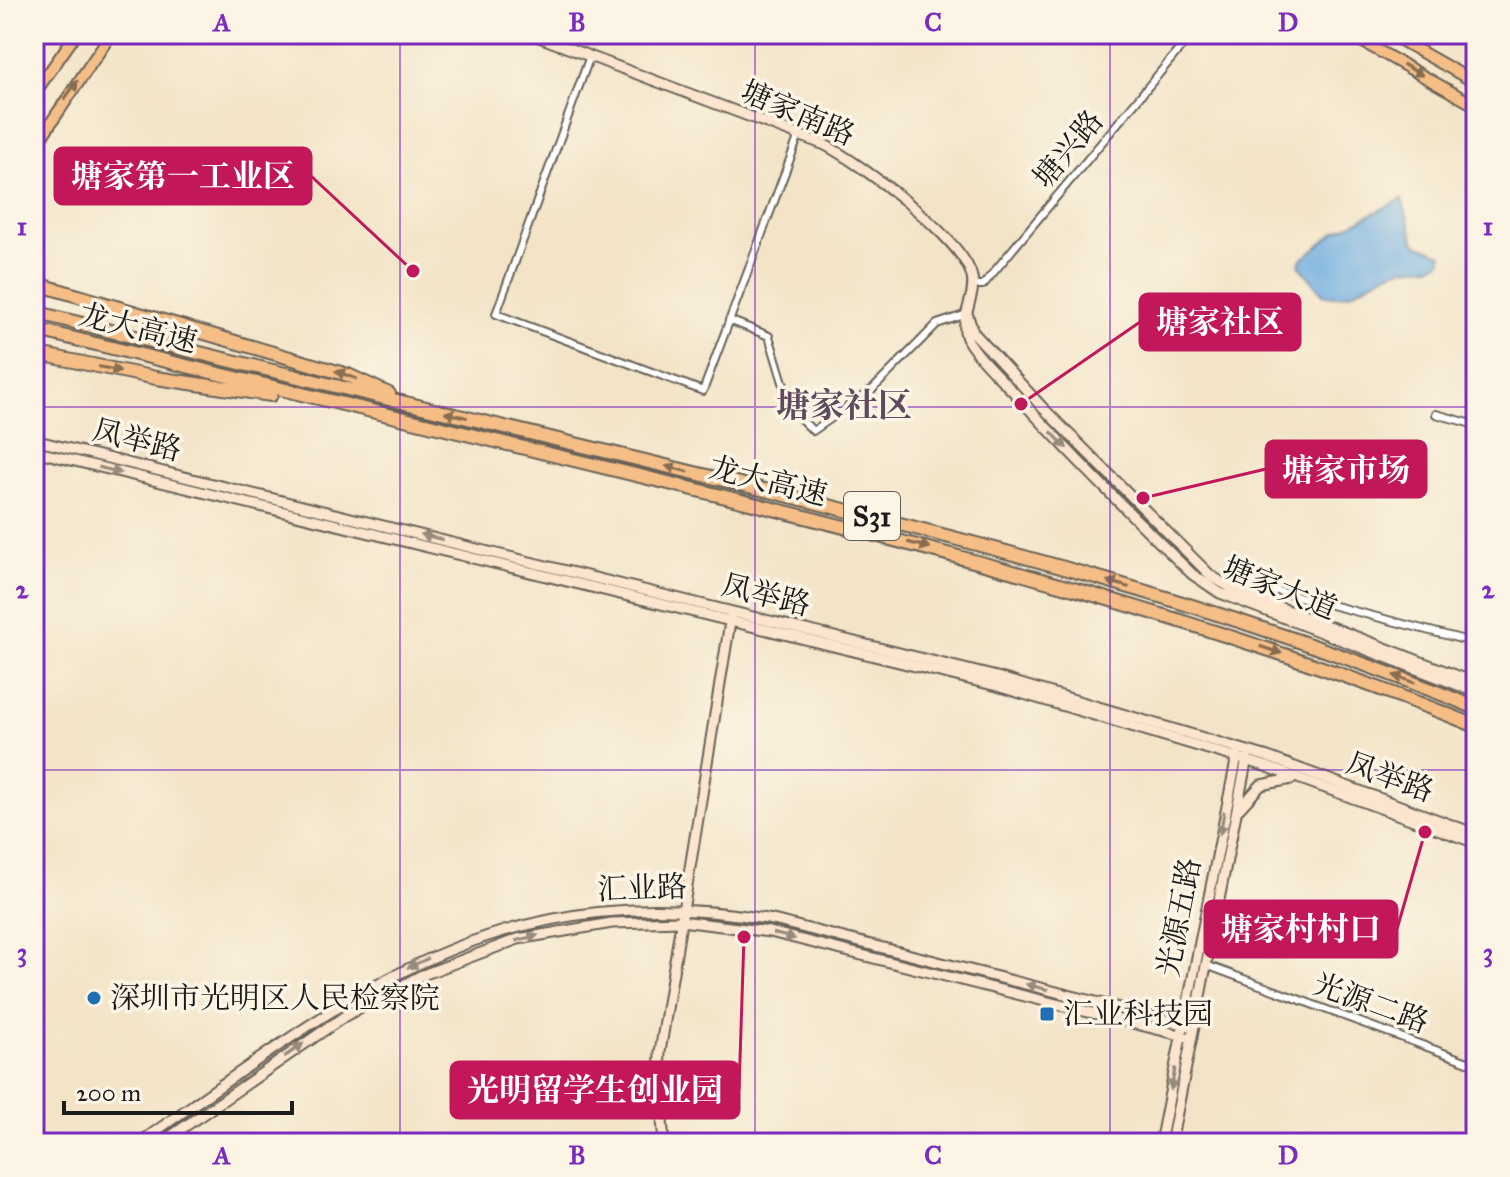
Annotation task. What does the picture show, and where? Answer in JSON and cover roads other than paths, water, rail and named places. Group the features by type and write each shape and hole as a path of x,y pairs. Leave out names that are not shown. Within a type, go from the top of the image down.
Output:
{"highway":[{"path":"34,283 348,375 418,406"},
{"name":"龙大高速","path":"34,312 960,538 1198,608 1309,645 1476,708"},
{"name":"龙大高速","path":"34,329 956,554 1192,623 1476,726"},
{"path":"34,353 156,378 373,412"}],"main road":[{"path":"34,94 76,34"},
{"path":"34,148 111,34"},
{"path":"1349,34 1476,106"},
{"path":"1390,34 1476,83"}],"street":[{"name":"塘家南路","path":"531,34 799,135 846,156 921,214 958,250 972,274 973,285"},
{"name":"塘兴路","path":"973,285 983,285 1192,34"},
{"path":"590,56 496,314 703,391 799,135"},
{"path":"729,320 769,336 791,409 813,431 873,389 937,324 967,314 973,285"},
{"name":"塘家大道","path":"967,314 973,332 1189,556 1223,584 1476,683"},
{"name":"塘家大道","path":"967,314 964,330 969,343 1034,414 1205,585 1476,692"},
{"path":"1436,414 1476,425"},
{"name":"凤举路","path":"34,440 731,615"},
{"name":"凤举路","path":"34,451 997,677 1243,754 1476,834"},
{"path":"1269,603 1274,590 1476,643"},
{"path":"664,1143 660,1052 731,615"},
{"name":"凤举路","path":"1243,754 1308,782 1476,843"},
{"name":"光源五路","path":"1171,1143 1236,818 1243,754"},
{"name":"光源五路","path":"1160,1143 1183,1023 1243,754"},
{"path":"1236,818 1249,794 1261,785 1278,779 1308,782"},
{"name":"汇业路","path":"139,1143 338,1005 435,955 480,938 550,919 642,908 684,909 773,920 1194,1027"},
{"name":"汇业路","path":"161,1143 345,1016 450,962 552,932 627,922 681,921 770,932 1192,1038"},
{"name":"光源二路","path":"1206,965 1476,1065"}],"water":[{"path":"1402,199 1415,243 1442,254 1442,261 1390,272 1344,295 1324,295 1299,265 1301,260 1335,232"}],"place":[{"name":"塘家第一工业区","path":"413,271"},
{"name":"塘家社区","path":"1021,404"},
{"name":"塘家市场","path":"1143,498"},
{"name":"塘家村村口","path":"1425,832"},
{"name":"光明留学生创业园","path":"744,937"},
{"name":"深圳市光明区人民检察院","path":"94,998"},
{"name":"汇业科技园","path":"1047,1014"}],"district":[{"name":"塘家社区","path":"844,405"}]}
